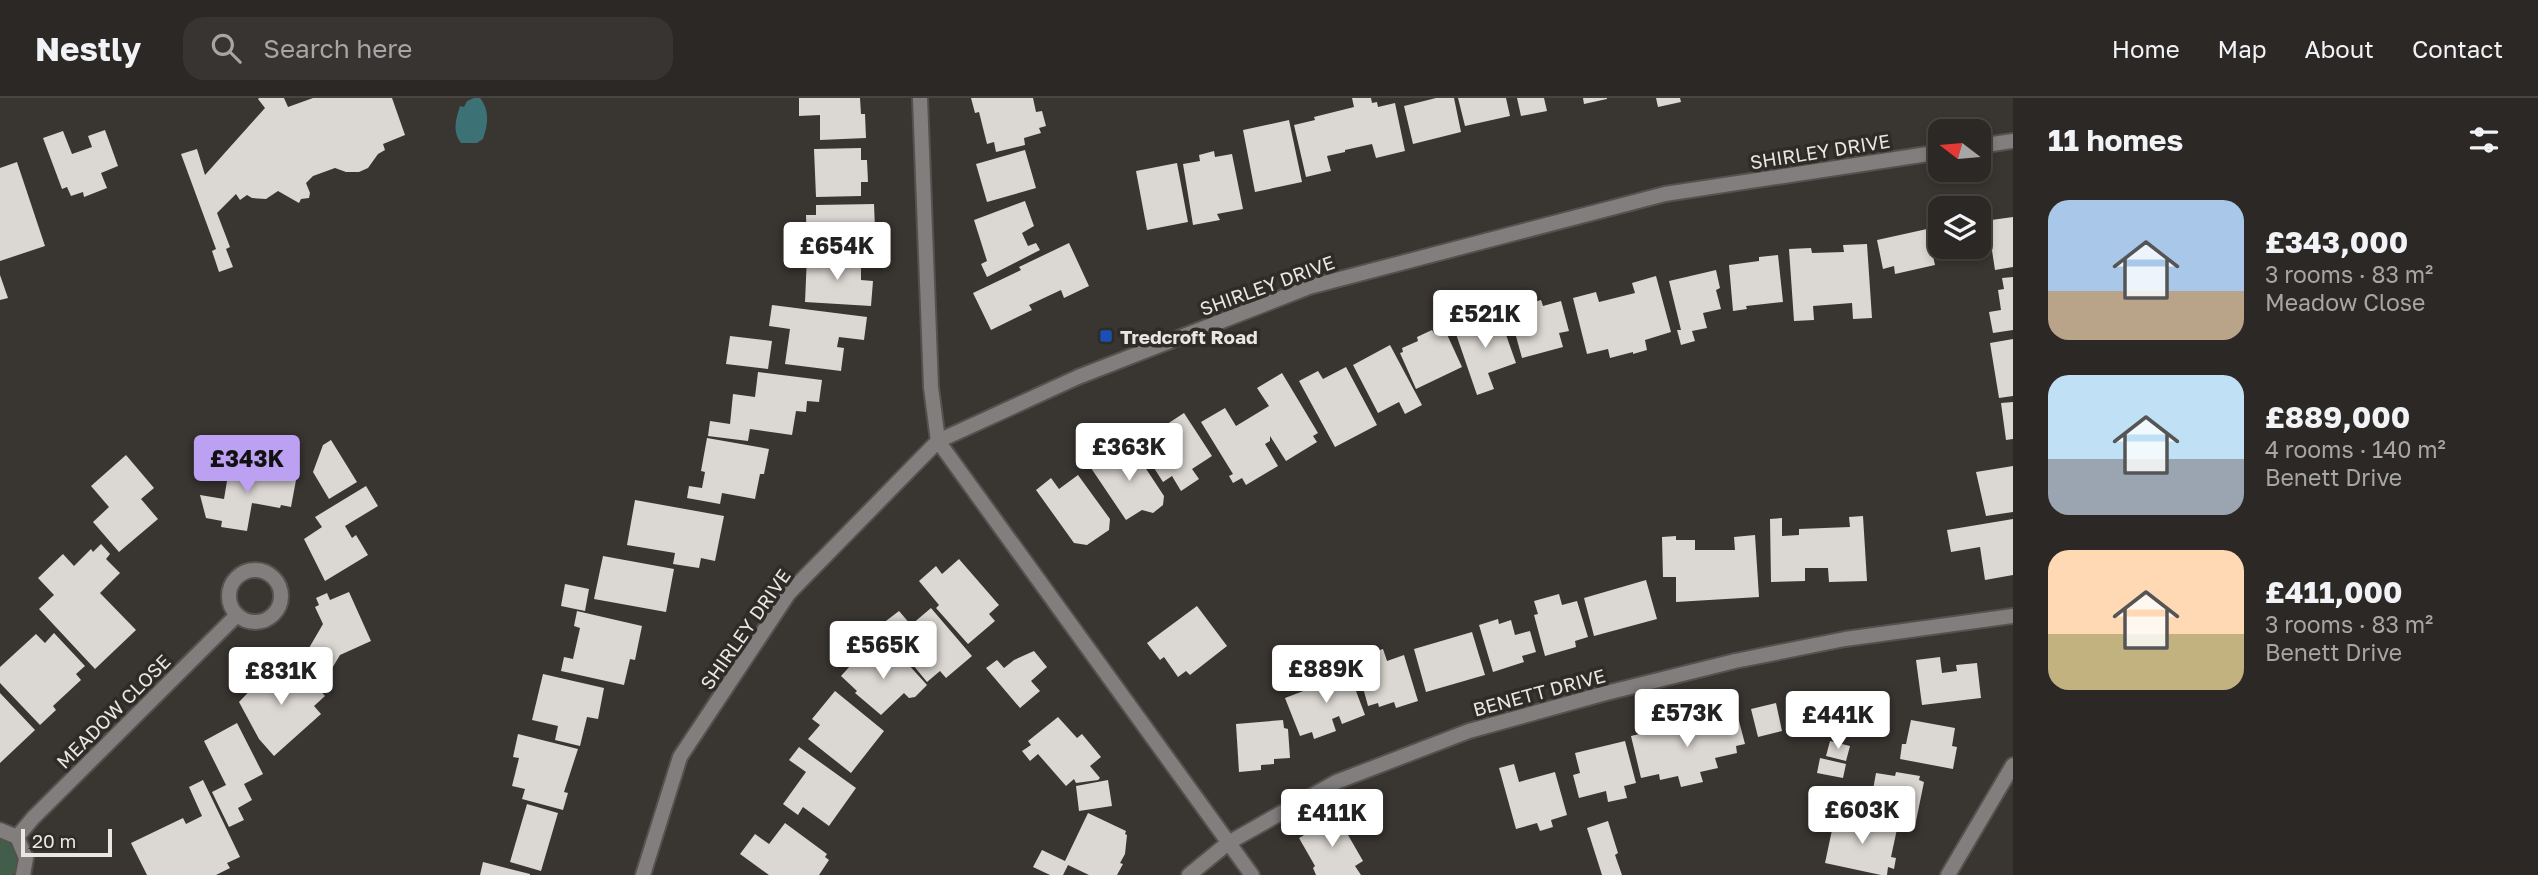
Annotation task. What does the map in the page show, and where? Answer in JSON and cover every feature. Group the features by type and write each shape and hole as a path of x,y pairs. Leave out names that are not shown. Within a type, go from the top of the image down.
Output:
{"street":[{"path":"920,98 931,387 937,442 1252,875"},
{"path":"1992,144 2013,141"},
{"name":"SHIRLEY DRIVE","path":"643,875 680,757 789,593 937,442 1078,377 1309,287 1665,194 1928,154"},
{"name":"MEADOW CLOSE","path":"17,837 237,615"},
{"name":"BENETT DRIVE","path":"1189,875 1228,843 1336,782 1469,731 1735,661 1845,639 2013,616"},
{"path":"1948,875 2013,765"},
{"path":"0,830 17,837 26,858 23,875"}],"green space":[{"path":"0,838 12,845 17,852 19,860 12,875 0,875"}],"water":[{"path":"480,98 485,108 485,134 477,143 461,143 456,129 460,106 464,107 467,101"}],"building":[{"path":"259,98 284,98 288,107 313,98 392,98 405,135 383,144 385,150 378,154 368,168 359,172 346,172 335,168 313,176 306,183 309,198 301,199 299,203 278,191 266,199 247,195 240,200 236,194 217,213 230,247 226,249 233,267 219,272 212,251 216,249 181,154 197,149 205,175 265,108"},
{"path":"799,98 860,98 861,114 865,114 866,138 820,140 820,115 799,116"},
{"path":"971,98 1033,98 1036,112 1042,111 1046,126 1039,128 1041,133 1024,138 1025,145 996,152 994,142 987,144 979,112 975,113"},
{"path":"1352,98 1371,98 1372,103 1377,102 1378,107 1395,103 1405,151 1376,158 1372,144 1345,150 1327,156 1331,171 1306,177 1294,125 1354,107"},
{"path":"1436,98 1454,98 1461,132 1413,144 1404,106"},
{"path":"1458,98 1506,98 1510,116 1465,126"},
{"path":"1517,98 1544,98 1547,111 1521,116"},
{"path":"1583,98 1607,98 1607,99 1584,104"},
{"path":"1656,98 1680,98 1681,102 1658,107"},
{"path":"1289,120 1302,182 1255,192 1243,130"},
{"path":"105,130 118,166 101,173 107,188 84,197 83,192 71,196 67,187 62,189 43,138 63,131 72,154 92,147 88,136"},
{"path":"861,148 861,160 867,160 868,182 861,182 861,196 816,197 814,149"},
{"path":"1025,150 1036,188 987,202 976,164"},
{"path":"1214,151 1215,157 1232,154 1243,209 1217,214 1220,220 1193,225 1183,164 1200,161 1199,155"},
{"path":"17,162 45,246 0,261 0,168"},
{"path":"1177,163 1188,222 1147,230 1136,171"},
{"path":"1025,201 1034,226 1022,233 1028,246 1036,243 1040,250 987,277 981,264 987,261 974,220"},
{"path":"874,204 875,229 867,229 868,247 863,247 863,250 817,251 817,248 807,248 806,215 816,215 816,205"},
{"path":"2013,217 2013,267 1995,270 1991,220"},
{"path":"1927,229 1928,259 1934,259 1935,265 1895,274 1894,266 1883,269 1877,240"},
{"path":"1069,243 1089,286 1064,298 1061,290 1029,305 1032,310 991,330 973,293"},
{"path":"1867,244 1872,318 1853,319 1852,303 1813,306 1814,320 1794,321 1789,249 1811,248 1812,253 1844,252 1843,245"},
{"path":"1778,255 1783,302 1746,306 1747,309 1733,311 1729,265"},
{"path":"807,256 861,259 861,280 873,281 871,306 805,302"},
{"path":"1716,270 1720,288 1716,290 1721,309 1703,313 1707,328 1692,331 1695,341 1681,345 1677,330 1681,330 1669,281"},
{"path":"0,275 8,298 0,300"},
{"path":"1656,276 1671,332 1645,340 1647,350 1633,354 1610,358 1608,349 1587,354 1573,298 1596,292 1599,302 1635,293 1632,283"},
{"path":"2013,277 2013,330 1993,333 1989,312 2001,310 1998,290 2004,289 2002,278"},
{"path":"1541,300 1543,306 1561,301 1569,331 1559,333 1563,347 1522,358 1514,329 1522,327 1517,307"},
{"path":"772,305 867,317 864,340 839,337 837,347 844,348 841,371 785,364 790,329 769,326"},
{"path":"1487,314 1488,319 1499,315 1516,363 1488,373 1494,389 1477,395 1455,331 1469,326 1467,321"},
{"path":"1444,328 1462,367 1416,389 1400,353 1403,352 1402,348 1418,341 1417,337"},
{"path":"730,336 772,341 768,369 726,364"},
{"path":"2013,339 2013,396 1999,398 1990,343"},
{"path":"1390,345 1422,405 1405,414 1399,402 1378,413 1353,365"},
{"path":"1346,367 1377,425 1335,447 1299,381 1318,371 1323,379"},
{"path":"758,372 822,380 819,402 807,401 806,412 796,411 792,435 750,429 748,441 708,436 710,421 730,424 733,394 755,397"},
{"path":"1282,373 1318,433 1313,436 1317,442 1286,461 1270,436 1270,441 1265,444 1278,466 1246,485 1242,478 1233,483 1229,476 1233,474 1201,422 1225,408 1236,426 1269,406 1257,388"},
{"path":"2013,402 2013,439 2006,440 2001,403"},
{"path":"1184,413 1212,456 1192,469 1199,479 1181,491 1172,476 1163,482 1138,443"},
{"path":"707,438 769,449 755,499 722,493 720,504 687,498 689,486 702,488 705,472 701,471"},
{"path":"331,440 357,482 329,499 313,472 323,445"},
{"path":"1129,443 1164,496 1163,505 1153,513 1142,510 1126,520 1091,468"},
{"path":"219,447 226,475 202,481 196,453"},
{"path":"126,455 154,488 141,499 158,519 119,552 93,522 109,507 91,486"},
{"path":"231,457 257,462 255,471 296,480 291,507 281,505 280,508 252,503 247,531 221,527 222,521 206,518 200,495 224,499"},
{"path":"2013,466 2013,512 1986,516 1976,472"},
{"path":"1078,475 1110,519 1109,530 1087,545 1074,543 1036,490 1051,478 1059,489"},
{"path":"366,486 378,506 345,526 352,538 356,535 368,555 325,581 304,539 322,527 315,517"},
{"path":"635,500 724,516 715,561 701,558 699,568 673,564 675,553 627,545"},
{"path":"1863,516 1867,581 1829,582 1828,568 1805,568 1805,581 1771,582 1770,519 1782,518 1782,536 1799,535 1799,529 1850,527 1849,517"},
{"path":"2013,519 2013,575 1985,580 1980,547 1951,552 1947,530"},
{"path":"1755,535 1759,597 1676,602 1676,577 1663,577 1662,537 1676,536 1676,540 1695,540 1695,550 1735,550 1734,537"},
{"path":"101,544 110,554 106,559 120,573 100,593 136,630 95,669 39,609 54,595 38,578 63,554 74,566 91,549 93,552"},
{"path":"603,556 674,569 666,612 594,599"},
{"path":"959,559 999,605 989,614 995,621 968,644 936,608 939,605 919,581 936,566 942,574"},
{"path":"1646,580 1657,619 1594,636 1584,598"},
{"path":"565,584 589,589 585,611 561,606"},
{"path":"349,592 371,641 340,655 328,675 302,660 323,624 315,607 319,605 316,598 327,593 330,600"},
{"path":"1559,594 1562,605 1577,601 1588,637 1575,641 1576,647 1545,656 1534,615 1538,614 1534,601"},
{"path":"1197,606 1227,646 1190,675 1186,671 1178,677 1164,657 1160,660 1147,643"},
{"path":"931,608 972,656 946,678 940,671 927,682 882,624 899,611 911,625"},
{"path":"577,611 642,626 635,660 630,659 624,685 561,671 564,657 573,659 580,628 574,626"},
{"path":"1498,619 1499,624 1511,620 1515,635 1530,631 1536,652 1522,656 1524,662 1493,672 1479,625"},
{"path":"1472,632 1485,675 1426,692 1414,649"},
{"path":"54,633 85,666 76,674 81,680 53,706 56,710 40,725 0,683 0,667 36,634 45,643"},
{"path":"884,648 904,665 907,663 927,685 915,697 909,698 904,693 881,715 855,693 857,691 841,676 859,656 868,666"},
{"path":"1383,649 1387,661 1404,655 1418,701 1396,708 1394,702 1379,707 1378,703 1368,706 1362,684 1373,681 1365,655"},
{"path":"1034,651 1047,667 1031,681 1040,691 1020,708 986,668 997,660 1004,668"},
{"path":"1940,657 1942,673 1957,671 1956,665 1977,663 1981,698 1922,705 1916,660"},
{"path":"286,660 313,691 317,687 325,696 314,706 321,714 274,756 259,739 239,702 264,676 266,678"},
{"path":"1347,667 1365,715 1342,724 1339,716 1332,719 1336,731 1314,739 1312,732 1300,736 1285,698 1327,682 1325,676"},
{"path":"543,674 604,688 598,719 587,717 580,746 555,740 558,726 532,720"},
{"path":"835,691 884,731 851,773 808,739 820,725 812,719"},
{"path":"0,693 35,730 0,763"},
{"path":"1776,703 1782,731 1758,737 1751,709"},
{"path":"1729,712 1730,719 1738,717 1745,744 1736,746 1737,753 1715,758 1718,768 1700,772 1703,782 1681,787 1678,776 1660,780 1659,774 1641,778 1631,736 1694,721 1695,727 1713,723 1711,717"},
{"path":"1058,717 1077,738 1082,734 1101,757 1090,766 1100,778 1098,780 1076,783 1074,779 1066,786 1038,754 1030,761 1022,751 1031,745 1028,741"},
{"path":"1283,720 1284,728 1288,729 1290,758 1274,759 1274,764 1261,765 1261,770 1239,772 1236,724"},
{"path":"1911,720 1955,728 1952,746 1957,747 1953,769 1900,759 1902,744 1906,744"},
{"path":"237,723 263,774 244,784 252,800 238,808 244,820 229,827 212,792 226,785 204,741"},
{"path":"518,734 578,749 564,792 568,793 563,810 522,799 525,789 512,786 519,758 513,757"},
{"path":"1625,741 1636,783 1624,786 1627,798 1608,802 1606,791 1579,798 1573,775 1580,773 1575,753"},
{"path":"1830,741 1850,746 1846,761 1826,756"},
{"path":"799,747 856,788 829,826 803,807 798,815 783,804 806,772 789,760"},
{"path":"1820,758 1846,764 1843,778 1817,773"},
{"path":"1514,764 1519,782 1555,772 1567,815 1551,820 1553,827 1540,831 1537,823 1516,829 1499,768"},
{"path":"1896,772 1920,776 1919,780 1924,782 1915,826 1868,817 1876,773 1895,776"},
{"path":"203,780 240,857 227,863 230,868 216,875 147,875 131,843 183,818 186,824 202,816 189,787"},
{"path":"1108,780 1112,806 1079,811 1076,786"},
{"path":"527,804 558,813 541,871 510,862"},
{"path":"1088,813 1126,831 1125,854 1120,863 1123,864 1117,875 1089,875 1068,865 1063,875 1050,875 1033,867 1042,850 1065,861"},
{"path":"1342,813 1353,832 1348,835 1363,861 1355,866 1361,875 1316,875 1313,868 1315,866 1299,838"},
{"path":"1835,816 1897,829 1891,857 1896,858 1894,869 1888,867 1887,875 1881,875 1825,863"},
{"path":"1608,821 1622,875 1602,875 1587,828"},
{"path":"785,823 827,854 825,857 829,860 819,875 769,875 740,854 755,834 769,844"},
{"path":"483,862 530,874 530,875 480,875"}],"place":[{"name":"Tredcroft Road","path":"1106,336"}]}
